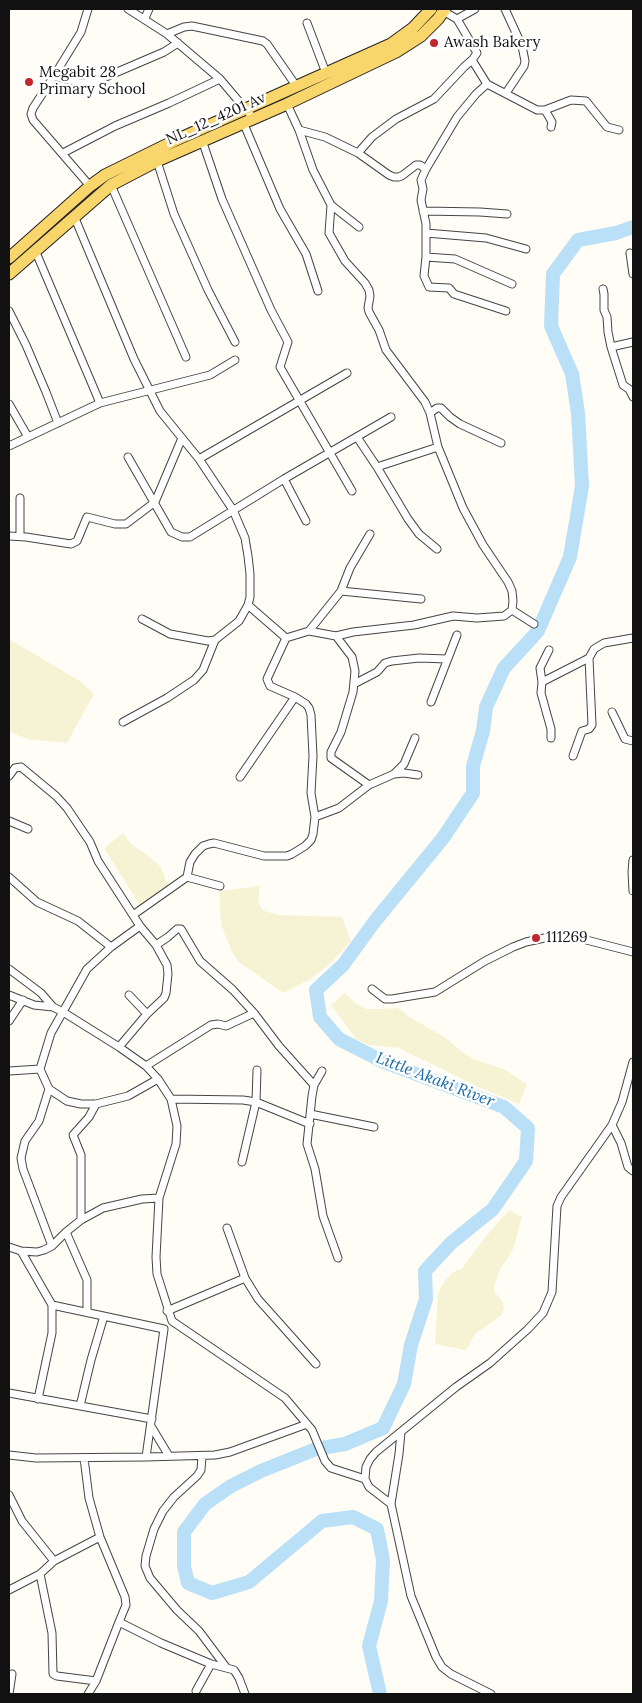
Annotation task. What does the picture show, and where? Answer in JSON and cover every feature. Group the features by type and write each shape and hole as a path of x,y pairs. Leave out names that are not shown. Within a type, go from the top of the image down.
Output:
{"main road":[{"name":"NL_12_4201 Av","path":"9,274 111,185 248,116 297,87 397,40 413,28 431,9"},
{"name":"NL_12_4201 Av","path":"9,258 105,175 145,154 248,116 287,104 396,52 421,36 444,10"}],"street":[{"path":"88,9 81,32 31,114 33,120 90,186"},
{"path":"128,9 145,18 167,34 220,79 248,116 280,208 306,254 318,291"},
{"path":"145,18 148,9"},
{"path":"457,19 475,9"},
{"path":"505,9 522,46 525,61 524,66 506,93"},
{"path":"358,153 372,137 396,119 406,112 434,99 476,56 475,50 457,19 444,10"},
{"path":"307,23 326,73"},
{"path":"167,34 192,26 263,41 297,87"},
{"path":"54,76 80,83 94,82 164,52 178,43"},
{"path":"472,60 487,84 537,110 545,110 571,100 586,101 607,127 619,130"},
{"path":"62,153 115,126 220,79"},
{"path":"487,84 457,116 421,180 423,189 421,204 426,224 424,276 430,290 448,288 454,294 506,311"},
{"path":"287,104 299,130 313,170 330,205 359,227"},
{"path":"545,110 552,122 551,127"},
{"path":"299,130 325,137 358,153 394,177 404,175 416,165 426,169"},
{"path":"202,140 222,199 271,310 288,342 280,367 352,491"},
{"path":"156,161 174,214 208,290 235,342"},
{"path":"111,185 186,357"},
{"path":"133,915 187,877 190,862 203,846 214,843 264,856 292,854 311,840 315,817 311,793 313,756 311,715 306,704 270,686 267,679 286,638 309,631 336,636 453,616 497,617 504,616 512,610 512,591 508,582 483,546 467,515 438,447 430,413 425,402 386,350 379,330 369,312 369,290 345,261 329,233 330,205"},
{"path":"423,211 494,212 507,214"},
{"path":"74,216 134,359 160,411 199,459 233,510 245,538 250,574 248,605 239,621 215,640 203,670 194,680 167,698 123,722"},
{"path":"426,233 486,238 526,249"},
{"path":"35,250 100,403"},
{"path":"630,252 633,274"},
{"path":"426,257 455,259 512,284"},
{"path":"602,289 611,347 623,385 629,389 633,397"},
{"path":"9,311 26,345 58,424"},
{"path":"611,347 633,342"},
{"path":"9,446 100,403 210,375 235,360"},
{"path":"199,459 347,372"},
{"path":"9,404 28,437"},
{"path":"430,413 437,408 441,408 460,424 501,443"},
{"path":"128,457 171,532 182,537 190,536 391,417"},
{"path":"357,437 408,519 420,534 437,549"},
{"path":"9,536 71,544 77,541 87,517 115,524 126,524 155,502 182,438"},
{"path":"377,467 438,447"},
{"path":"284,479 306,521"},
{"path":"20,498 20,536"},
{"path":"309,631 341,591 350,568 370,534"},
{"path":"341,591 421,599"},
{"path":"248,605 286,638"},
{"path":"512,610 534,624"},
{"path":"142,619 170,634 208,641 215,640"},
{"path":"432,702 457,635"},
{"path":"336,636 352,657 355,671 354,684 341,732 331,752 331,758 369,785"},
{"path":"573,756 582,731 590,729 592,725 589,658 594,649 604,643 633,638"},
{"path":"549,650 540,668 541,693 550,724 551,738"},
{"path":"354,684 377,672 385,663 392,661 418,658 447,659"},
{"path":"542,682 589,658"},
{"path":"240,777 295,697"},
{"path":"612,712 625,739 633,741"},
{"path":"394,774 404,764 416,738"},
{"path":"9,776 14,768 25,770 56,796 67,808 90,842 98,861 140,926 156,945 167,965 168,985 164,998 147,1014 119,1047"},
{"path":"315,817 338,808 369,785 394,774 404,773 418,776"},
{"path":"9,821 28,829"},
{"path":"633,860 633,891"},
{"path":"9,877 37,902 78,921 111,947"},
{"path":"187,877 220,886"},
{"path":"140,926 111,947 87,969 50,1033 40,1069 49,1089 67,1101 74,1103 96,1104 128,1096 158,1078"},
{"path":"156,945 177,929 181,929 204,965 233,990 314,1085"},
{"path":"372,990 385,999 392,1000 435,992 485,961 513,947 535,939 563,934 633,952"},
{"path":"9,969 41,993 53,1007"},
{"path":"9,995 34,1005 53,1007 63,1012 119,1047 146,1066 158,1078 171,1099 177,1134 176,1144 159,1198 157,1274 172,1321 285,1398 307,1424 316,1438 325,1461 331,1468 365,1479"},
{"path":"129,995 147,1014"},
{"path":"9,1021 23,1000"},
{"path":"146,1066 211,1025 226,1026 254,1014"},
{"path":"391,1504 369,1487 365,1479 366,1467 370,1459 456,1387 490,1363 543,1313 552,1292 557,1206 612,1125 622,1102 633,1062"},
{"path":"9,1071 40,1069"},
{"path":"242,1162 256,1102 257,1070"},
{"path":"322,1071 314,1085 308,1150 314,1169 323,1216 338,1258"},
{"path":"49,1089 38,1121 25,1141 21,1158 22,1169 52,1246"},
{"path":"171,1099 243,1100 256,1102 310,1124"},
{"path":"81,1220 81,1155 73,1135 89,1117 96,1104"},
{"path":"310,1114 374,1126"},
{"path":"612,1125 621,1143 628,1167 633,1171"},
{"path":"9,1247 21,1251 37,1252 52,1246 81,1220 104,1208 142,1199 159,1198"},
{"path":"227,1228 245,1278 267,1310 316,1364"},
{"path":"66,1232 88,1280 87,1312"},
{"path":"21,1251 52,1305 52,1333 38,1399"},
{"path":"168,1311 245,1278"},
{"path":"52,1305 164,1329"},
{"path":"80,1406 104,1316"},
{"path":"146,1457 164,1329 172,1321"},
{"path":"9,1393 152,1422"},
{"path":"152,1422 169,1456"},
{"path":"9,1455 36,1458 202,1456 230,1452 307,1424"},
{"path":"401,1432 391,1504 411,1596 442,1667 451,1674 491,1694"},
{"path":"202,1456 201,1470 174,1497 163,1511 154,1528 145,1566 150,1578 177,1610 200,1631 226,1667"},
{"path":"84,1458 89,1498 100,1537 125,1596 126,1605 96,1682 88,1694"},
{"path":"9,1495 22,1521 54,1561"},
{"path":"9,1590 40,1574 54,1561 100,1537"},
{"path":"40,1574 52,1633 53,1674 96,1682"},
{"path":"120,1622 161,1643 211,1664 234,1670 245,1694"},
{"path":"196,1691 211,1664"},
{"path":"9,1694 12,1674"}],"shaded area":[{"path":"9,639 80,681 94,694 67,743 27,739 9,731"},
{"path":"123,833 131,844 160,866 169,887 141,907 104,848"},
{"path":"260,886 258,900 262,910 278,915 342,917 351,941 331,963 311,979 283,993 239,962 233,954 222,927 220,891"},
{"path":"345,993 355,1003 366,1009 398,1008 411,1018 443,1036 465,1054 476,1060 504,1069 527,1084 519,1104 474,1085 399,1048 369,1045 356,1039 331,1005"},
{"path":"509,1210 522,1217 513,1250 501,1268 494,1286 494,1291 503,1302 502,1315 475,1334 466,1350 435,1344 438,1294 442,1285 451,1274 461,1270 487,1235"}],"waterway":[{"name":"Little Akaki River","path":"380,1694 369,1646 381,1601 383,1560 377,1529 353,1517 322,1521 249,1582 212,1593 188,1583 184,1566 184,1532 205,1504 231,1486 261,1471 316,1449 345,1444 383,1428 404,1384 411,1345 426,1299 425,1271 451,1243 493,1209 526,1161 528,1128 504,1107 384,1062 339,1039 320,1017 316,990 343,965 375,921 443,838 473,793 473,766 483,731 486,707 504,668 538,631 570,557 582,486 578,413 572,374 551,326 553,274 578,240 616,233 633,227"}],"place":[{"name":"Awash Bakery","path":"434,43"},
{"name":"Megabit 28 Primary School","path":"29,82"},
{"name":"111269","path":"536,938"}]}
